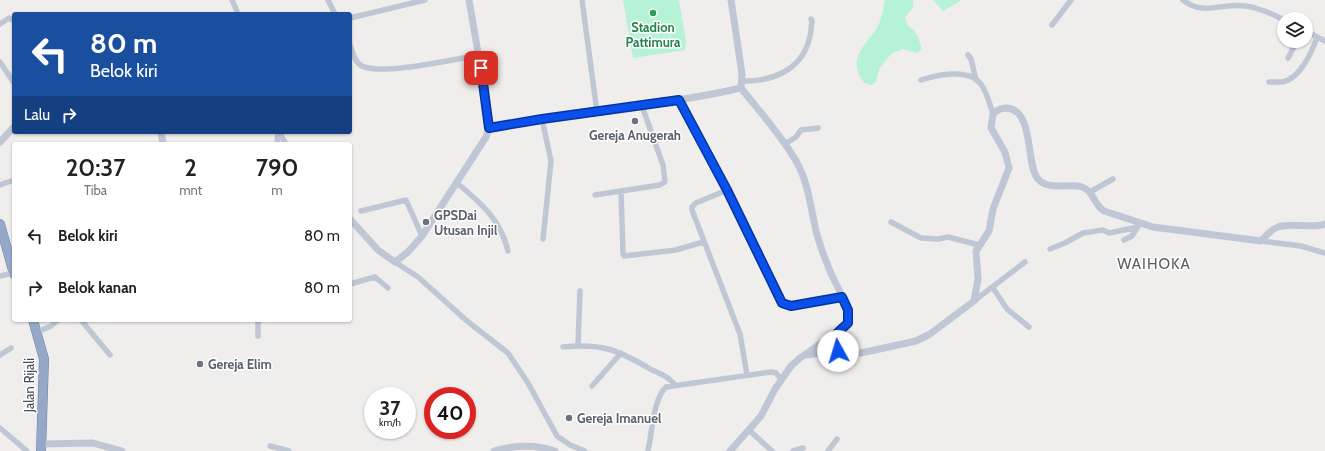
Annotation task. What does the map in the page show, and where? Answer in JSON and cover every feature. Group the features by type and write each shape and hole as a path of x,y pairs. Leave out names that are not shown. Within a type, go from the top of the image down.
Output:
{"highway":[{"path":"0,224 12,266"},
{"name":"Jalan Rijali","path":"34,322 44,359 41,447"}],"street":[{"path":"232,0 237,12"},
{"path":"328,0 334,12"},
{"path":"352,18 425,0"},
{"path":"395,262 408,252 422,236 481,147 489,128 469,0"},
{"path":"582,0 597,112"},
{"path":"730,451 761,416 781,379 795,362 848,323 848,310 833,280 818,236 801,172 785,144 742,85 731,0"},
{"path":"1052,25 1071,0"},
{"path":"1184,0 1199,9 1226,6 1246,6 1258,8 1277,17"},
{"path":"0,24 9,18 12,20"},
{"path":"489,128 679,100 768,79 783,74 789,70 807,47 812,21 811,19"},
{"path":"1313,35 1325,41"},
{"path":"1269,82 1282,82 1295,74 1308,60 1317,37"},
{"path":"1288,58 1293,48"},
{"path":"353,62 366,68 384,70 478,55"},
{"path":"968,55 971,59 976,80"},
{"path":"0,62 12,80"},
{"path":"921,80 944,75 966,76 976,80 983,87 993,114 991,128 1005,152 1009,168 995,203 989,231 979,245 975,254 978,280 974,301"},
{"path":"679,100 727,190 782,303 791,306 842,297"},
{"path":"595,195 660,185 666,180 663,165 642,106"},
{"path":"993,114 996,111 1006,108 1014,111 1021,118 1027,131 1033,169 1039,181 1047,185 1077,186 1090,192 1099,208 1139,225 1160,229 1301,246 1325,253"},
{"path":"542,119 549,146 551,167 543,239"},
{"path":"785,144 796,137 801,130 818,128"},
{"path":"0,142 12,129"},
{"path":"1090,192 1113,179"},
{"path":"0,185 12,181"},
{"path":"457,183 499,225 508,251"},
{"path":"727,190 692,207 703,242 740,334 747,376"},
{"path":"621,191 624,256 676,250 703,242"},
{"path":"361,210 406,200 422,236"},
{"path":"352,221 378,250 418,278 467,321 508,353 528,383 558,436 570,445 585,451"},
{"path":"891,222 921,238 938,239 948,237 979,245"},
{"path":"1261,241 1278,226 1311,226 1325,224"},
{"path":"1124,240 1132,236 1139,225"},
{"path":"1050,249 1083,233 1103,230 1109,233 1139,225"},
{"path":"806,355 838,351 861,353 916,341 930,334 993,288 1025,262"},
{"path":"0,276 12,270"},
{"path":"352,283 376,277 388,288"},
{"path":"993,288 1007,309 1028,326"},
{"path":"578,346 580,291"},
{"path":"37,332 51,326 56,322"},
{"path":"83,322 110,355"},
{"path":"258,322 258,336"},
{"path":"834,334 833,344 838,351"},
{"path":"564,347 601,346 621,353 668,377 675,385"},
{"path":"0,355 11,348"},
{"path":"592,386 621,353"},
{"path":"648,451 659,399 664,389 675,385 774,372 781,379"},
{"path":"0,428 27,451"},
{"path":"749,430 772,451"},
{"path":"828,451 837,439"},
{"path":"41,447 93,443 122,451"},
{"path":"494,451 508,447 532,445 555,451"},
{"path":"270,446 289,451"}],"green space":[{"path":"623,0 679,0 686,42 685,50 633,58"},
{"path":"885,0 913,0 913,7 905,18 908,26 914,30 922,50 917,53 903,49 891,54 879,69 876,81 870,85 864,82 860,77 857,68 857,60 863,46 877,28 882,16"},
{"path":"933,0 962,0 943,11"}],"place":[{"name":"Stadion Pattimura","path":"653,13"},
{"name":"Gereja Anugerah","path":"635,121"},
{"name":"GPSDai Utusan Injil","path":"426,222"},
{"name":"Gereja Elim","path":"200,364"},
{"name":"Gereja Imanuel","path":"569,418"}],"district":[{"name":"WAIHOKA","path":"1154,264"}],"route":[{"path":"481,68 489,128 679,100 727,190 782,303 791,306 842,297 848,310 848,323 834,334 833,344 838,351"}]}
